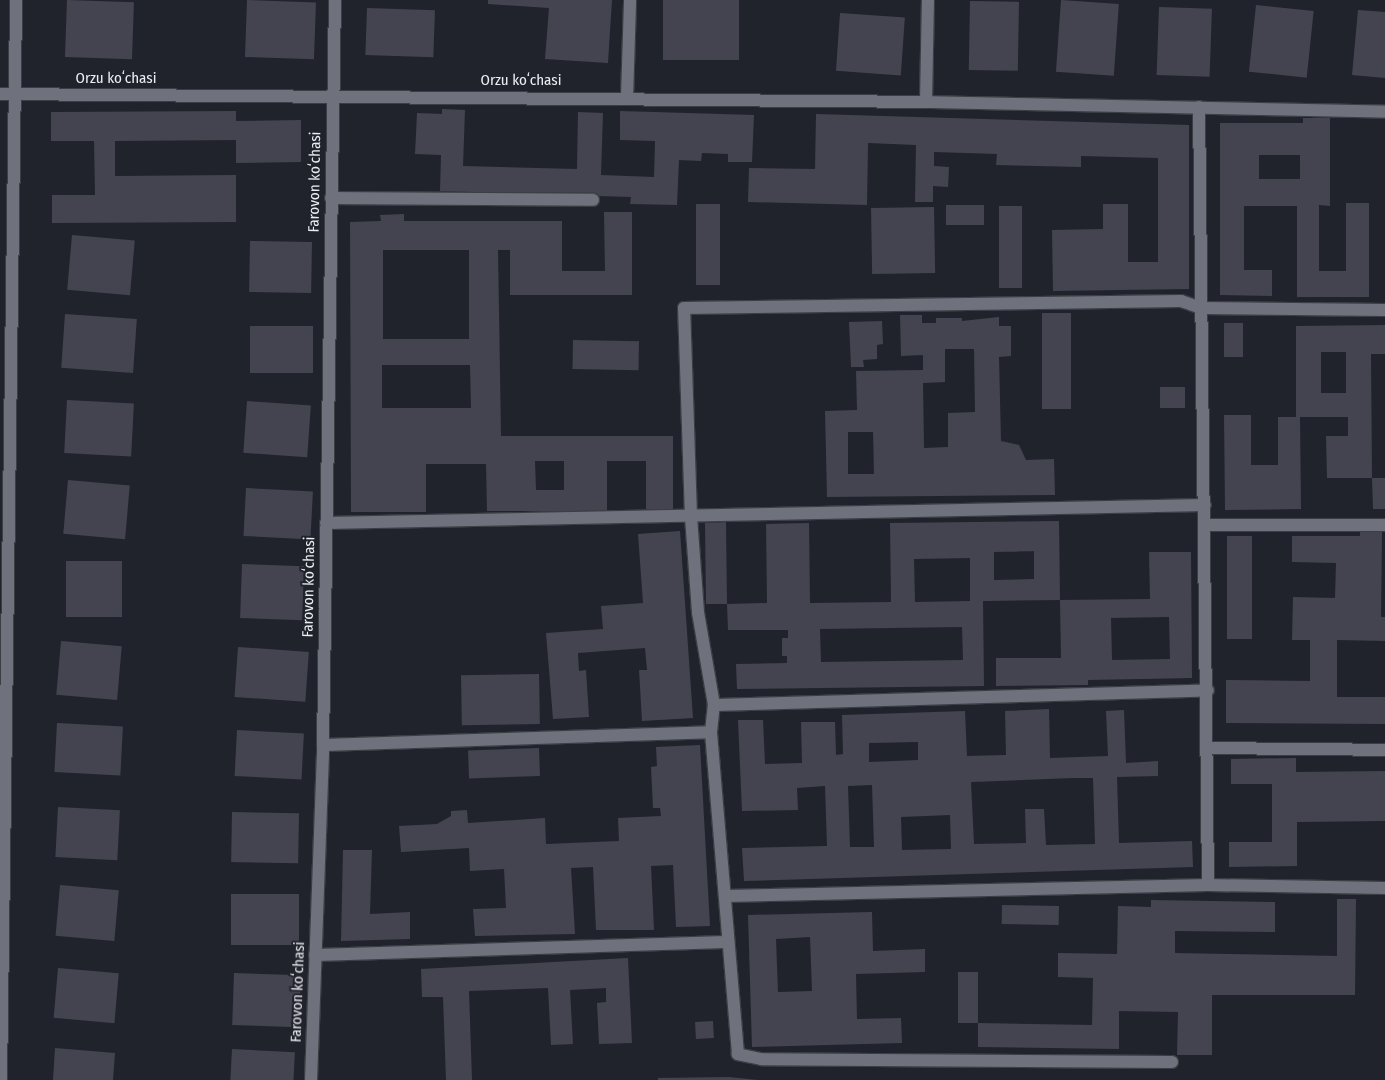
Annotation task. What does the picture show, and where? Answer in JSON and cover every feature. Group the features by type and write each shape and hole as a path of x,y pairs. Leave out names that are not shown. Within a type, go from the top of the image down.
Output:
{"street":[{"path":"1,1080 16,0"},
{"name":"Farovon koʻchasi","path":"312,1080 324,745 335,0"},
{"path":"627,98 630,0"},
{"path":"926,102 928,0"},
{"name":"Orzu koʻchasi","path":"0,94 627,98 1199,107 1385,112"},
{"path":"1199,107 1208,690 1208,885"},
{"path":"331,198 593,200"},
{"path":"1172,1062 761,1059 738,1054 727,942 726,896 711,732 714,705 698,612 691,517 684,308 1181,301 1201,308 1385,310"},
{"path":"326,523 1205,505"},
{"path":"1205,525 1385,525"},
{"path":"714,705 1208,690"},
{"path":"324,745 711,732"},
{"path":"1208,748 1385,750"},
{"path":"726,896 1208,885 1385,888"},
{"path":"315,955 727,942"}],"building":[{"path":"67,0 134,2 132,59 65,57"},
{"path":"247,0 316,2 314,59 245,57"},
{"path":"488,0 612,0 608,63 545,59 549,8 488,4"},
{"path":"663,0 739,0 739,60 663,60"},
{"path":"1061,0 1119,4 1114,76 1056,72"},
{"path":"970,1 1019,2 1018,71 969,70"},
{"path":"1256,5 1314,11 1307,78 1249,72"},
{"path":"1159,7 1212,9 1210,77 1157,75"},
{"path":"367,8 435,10 433,57 365,55"},
{"path":"1358,10 1385,12 1385,78 1352,75"},
{"path":"840,13 905,18 901,75 836,71"},
{"path":"442,109 465,110 463,166 577,169 578,112 603,113 601,175 654,177 655,141 620,140 620,111 754,115 752,162 728,162 728,154 702,153 701,161 679,160 677,205 630,204 631,197 440,191 441,155 415,154 417,113 442,114"},
{"path":"236,111 236,121 301,120 301,162 236,163 236,140 115,141 115,176 236,175 236,222 52,223 52,195 95,195 94,141 51,141 51,112"},
{"path":"816,114 1189,125 1189,289 1053,291 1052,230 1103,229 1103,204 1128,204 1128,262 1158,262 1158,158 1081,156 1081,167 996,165 997,154 934,152 934,166 949,167 948,187 933,186 933,202 915,202 916,145 868,143 867,205 748,202 749,168 815,169"},
{"path":"1303,118 1330,118 1330,206 1319,205 1319,271 1346,271 1346,203 1369,203 1369,297 1297,297 1297,206 1244,206 1244,270 1272,270 1272,296 1220,295 1220,123 1303,123","holes":["1259,155 1300,155 1300,179 1259,179"]},
{"path":"696,204 720,204 720,285 696,285"},
{"path":"946,205 984,205 984,225 946,225"},
{"path":"999,206 1022,206 1022,288 999,288"},
{"path":"934,207 935,273 872,274 871,208"},
{"path":"604,212 632,212 632,295 510,295 510,250 498,250 501,436 673,436 673,509 646,509 646,461 607,461 607,511 487,511 486,464 426,464 426,512 351,512 350,222 381,221 380,215 404,214 404,221 562,221 562,271 605,271","holes":["383,250 469,250 469,339 383,339","382,365 470,365 471,408 382,408","535,461 564,461 564,490 536,490"]},
{"path":"72,235 135,240 130,295 67,290"},
{"path":"250,241 312,242 311,293 249,292"},
{"path":"1042,313 1071,313 1071,409 1042,409"},
{"path":"65,314 137,319 133,373 61,368"},
{"path":"900,315 922,315 922,323 936,323 936,318 962,318 962,321 999,317 999,326 1011,326 1011,356 999,357 1001,441 1019,445 1026,460 1054,459 1055,495 827,497 825,411 857,410 856,371 923,370 923,355 901,356","holes":["945,349 974,349 975,412 948,413 948,447 924,448 923,383 945,382","848,432 873,432 874,474 848,474"]},
{"path":"882,321 883,344 877,345 877,359 863,360 864,367 851,367 849,322"},
{"path":"1224,323 1243,323 1243,357 1224,357"},
{"path":"1385,325 1385,354 1371,354 1372,478 1327,478 1326,436 1348,436 1348,417 1300,417 1301,509 1225,510 1224,415 1251,415 1251,465 1278,465 1278,417 1296,417 1296,326","holes":["1321,352 1346,352 1346,393 1321,393"]},
{"path":"250,326 313,326 313,373 250,373"},
{"path":"573,340 639,341 638,370 572,369"},
{"path":"1160,387 1185,387 1185,408 1160,408"},
{"path":"67,400 134,404 131,456 64,453"},
{"path":"247,401 311,405 307,457 243,453"},
{"path":"1372,478 1385,478 1385,509 1373,509"},
{"path":"68,480 130,485 125,539 63,534"},
{"path":"246,488 313,492 310,539 243,536"},
{"path":"1059,521 1060,600 983,601 984,686 737,689 736,664 787,663 787,656 782,656 782,638 788,638 788,630 728,630 727,604 767,603 766,524 809,523 810,603 891,602 890,523","holes":["1034,551 1034,579 994,580 994,552","970,558 970,601 915,602 914,559","962,627 963,660 821,662 820,629"]},
{"path":"726,522 727,604 706,604 705,523"},
{"path":"680,531 693,718 642,721 639,670 647,670 645,648 578,653 579,671 586,670 589,717 553,719 546,633 603,629 601,606 643,603 638,534"},
{"path":"1360,532 1382,532 1381,617 1385,617 1385,641 1337,640 1337,697 1385,697 1385,724 1226,723 1226,680 1310,681 1310,640 1292,640 1293,597 1335,598 1336,563 1292,562 1292,536 1360,536"},
{"path":"1227,536 1252,536 1252,639 1227,639"},
{"path":"1149,552 1191,552 1192,678 1088,680 1088,685 996,686 996,658 1061,658 1060,600 1150,599","holes":["1169,617 1170,659 1112,660 1111,618"]},
{"path":"66,561 122,561 122,617 66,617"},
{"path":"242,564 304,566 302,620 240,618"},
{"path":"61,641 122,646 117,700 56,695"},
{"path":"238,647 309,652 305,702 235,697"},
{"path":"539,674 540,724 462,725 461,675"},
{"path":"1049,709 1050,758 1108,756 1106,711 1124,710 1126,763 1158,761 1158,776 1117,777 1119,843 1192,841 1193,867 744,881 742,848 827,846 825,786 797,788 798,810 742,811 738,720 763,720 765,764 802,763 801,722 835,722 836,755 843,754 842,715 965,711 967,756 1006,755 1005,711","holes":["918,742 918,760 869,762 869,743","1093,778 1095,844 1046,845 1044,809 1025,809 1026,843 974,844 971,782","872,785 874,847 850,847 848,786","950,815 951,849 902,850 901,817"]},
{"path":"57,723 123,726 120,775 54,772"},
{"path":"237,730 304,734 302,779 235,776"},
{"path":"700,745 710,926 676,927 673,865 651,866 654,930 596,930 593,867 571,868 575,934 475,936 473,909 506,908 504,869 470,871 469,848 401,852 399,826 437,824 451,816 451,811 467,810 468,823 545,818 546,844 619,841 618,818 661,816 660,808 653,808 651,767 657,766 656,747"},
{"path":"539,748 540,776 469,778 468,750"},
{"path":"1296,758 1296,772 1385,771 1385,821 1297,822 1297,866 1229,867 1229,842 1272,842 1272,784 1231,784 1231,759"},
{"path":"58,807 120,810 117,860 55,857"},
{"path":"232,812 299,813 298,863 231,862"},
{"path":"343,850 372,850 370,914 410,912 410,939 341,941"},
{"path":"60,885 119,890 114,941 56,936"},
{"path":"231,894 299,894 299,945 231,945"},
{"path":"1337,899 1356,899 1355,995 1212,995 1212,1055 1177,1055 1178,1012 1119,1011 1119,1049 978,1047 978,1023 1092,1025 1093,978 1058,977 1058,953 1117,954 1118,906 1151,907 1151,900 1275,902 1275,932 1175,931 1175,953 1337,956"},
{"path":"1002,905 1059,906 1059,925 1002,924"},
{"path":"872,912 873,951 925,949 925,972 856,974 857,1019 901,1018 902,1043 752,1047 748,915","holes":["810,937 812,991 778,992 776,939"]},
{"path":"628,958 632,1043 599,1044 597,1003 606,1002 606,988 570,990 573,1044 551,1045 548,988 469,991 472,1080 446,1080 443,997 422,997 421,969"},
{"path":"58,968 119,973 114,1023 54,1018"},
{"path":"958,972 978,972 978,1023 958,1023"},
{"path":"234,973 301,975 299,1027 232,1025"},
{"path":"713,1021 714,1038 696,1039 695,1022"},
{"path":"55,1048 115,1053 113,1080 53,1080"},
{"path":"232,1049 295,1052 293,1080 230,1080"},
{"path":"729,1077 758,1080 658,1080 658,1078"}]}
